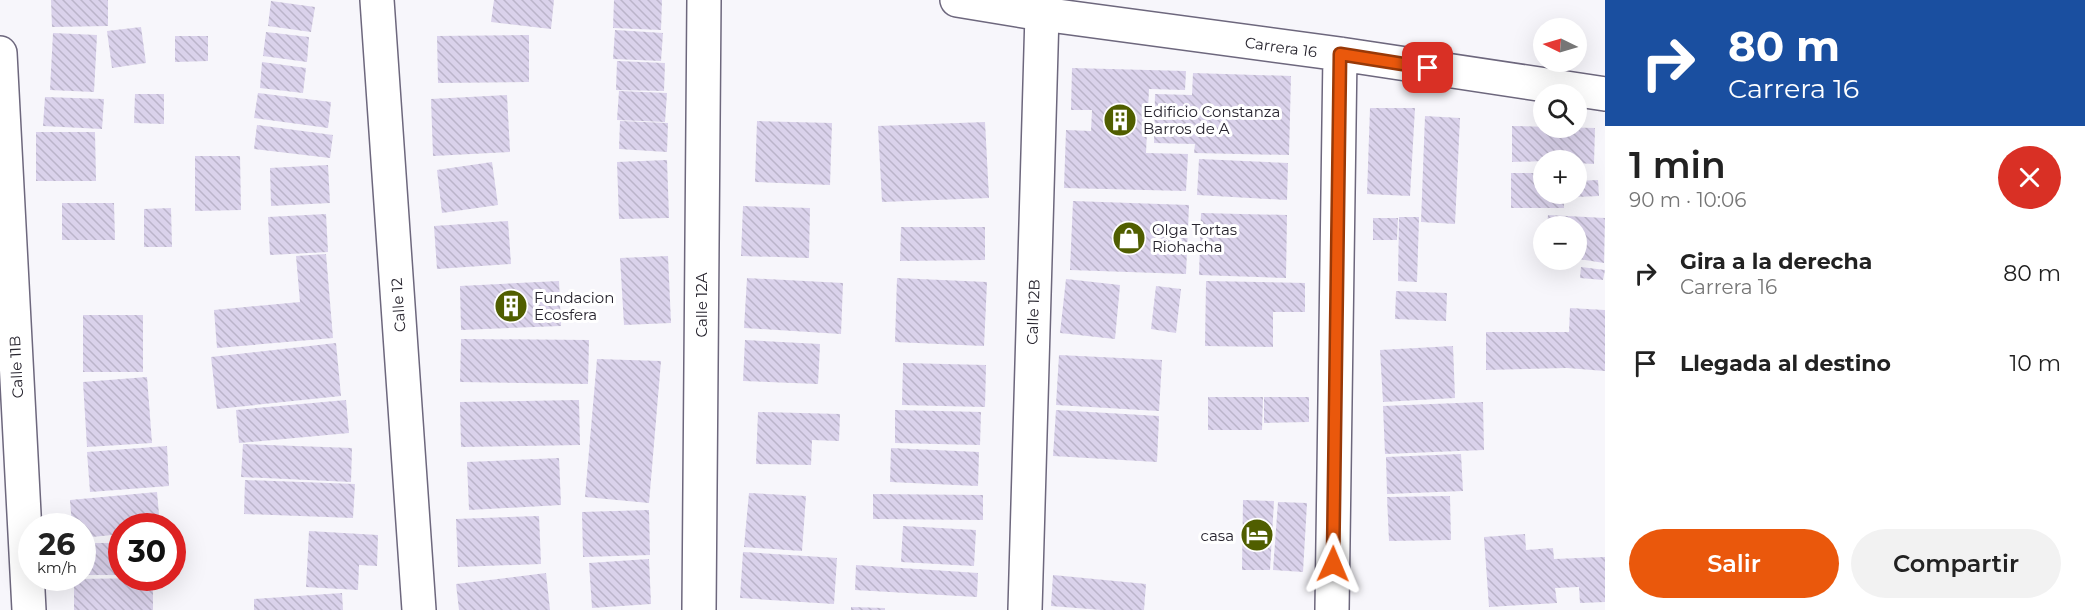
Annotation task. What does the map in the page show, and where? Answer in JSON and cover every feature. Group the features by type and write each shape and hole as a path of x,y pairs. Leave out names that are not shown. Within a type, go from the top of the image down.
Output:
{"street":[{"name":"Calle 12","path":"377,0 419,610"},
{"name":"Calle 12A","path":"699,610 704,0"},
{"name":"Carrera 16","path":"957,0 1605,93"},
{"name":"Calle 12B","path":"1024,610 1042,14"},
{"name":"Calle 11B","path":"0,52 29,610"},
{"path":"1332,610 1340,54"}],"building":[{"path":"51,0 108,0 108,26 52,27"},
{"path":"494,0 554,0 551,29 491,22"},
{"path":"614,0 662,0 661,30 613,28"},
{"path":"271,1 315,7 311,32 268,26"},
{"path":"141,27 146,63 112,68 107,31"},
{"path":"615,30 663,33 661,61 613,59"},
{"path":"266,32 309,37 307,62 263,56"},
{"path":"53,33 97,35 94,92 50,90"},
{"path":"529,35 529,82 438,83 437,36"},
{"path":"175,36 208,36 208,61 175,62"},
{"path":"617,61 665,63 664,91 616,90"},
{"path":"262,62 306,68 303,93 260,88"},
{"name":"Edificio Constanza Barros de A","path":"1072,68 1186,71 1185,90 1149,89 1146,153 1188,154 1186,191 1064,188 1066,130 1091,131 1092,110 1071,110"},
{"path":"1193,73 1291,76 1289,155 1194,153 1195,144 1154,143 1155,94 1192,95"},
{"path":"619,91 667,93 665,122 617,120"},
{"path":"258,93 331,102 328,128 254,118"},
{"path":"135,94 164,94 164,124 134,123"},
{"path":"507,95 510,152 433,156 431,99"},
{"path":"45,97 104,99 102,129 43,126"},
{"path":"1370,108 1415,108 1410,196 1367,194"},
{"path":"1425,116 1460,118 1455,224 1421,222"},
{"path":"620,121 668,123 667,152 619,149"},
{"path":"757,121 832,123 830,185 755,182"},
{"path":"985,122 989,198 882,202 878,126"},
{"path":"257,125 333,135 330,158 254,149"},
{"path":"1512,126 1533,127 1533,138 1587,138 1587,128 1595,128 1594,164 1587,164 1587,150 1533,150 1533,161 1512,162"},
{"path":"36,132 95,132 96,181 36,181"},
{"path":"195,156 240,156 241,210 195,211"},
{"path":"1199,159 1288,163 1287,200 1197,195"},
{"path":"667,160 669,218 619,219 617,162"},
{"path":"492,162 498,205 442,213 437,170"},
{"path":"328,165 330,203 271,206 270,168"},
{"path":"1511,173 1533,173 1533,204 1564,204 1564,208 1511,208"},
{"path":"1587,180 1598,180 1599,196 1587,197"},
{"name":"Olga Tortas Riohacha","path":"1073,201 1189,205 1186,274 1070,270"},
{"path":"62,203 114,203 115,240 62,240"},
{"path":"743,206 810,208 809,258 741,256"},
{"path":"171,208 172,247 144,247 144,209"},
{"path":"1201,213 1287,215 1286,278 1199,275"},
{"path":"326,214 328,252 270,255 268,217"},
{"path":"1399,217 1419,217 1417,282 1398,281"},
{"path":"1587,217 1605,218 1604,263 1587,260"},
{"path":"1373,218 1398,218 1397,240 1373,240"},
{"path":"508,221 511,264 437,269 434,226"},
{"path":"901,227 985,227 985,260 900,261"},
{"path":"326,254 333,338 217,348 214,310 300,302 296,256"},
{"path":"668,256 671,323 624,325 620,258"},
{"path":"1587,268 1605,270 1603,280 1580,278 1581,270 1587,270"},
{"path":"747,278 843,283 841,334 744,328"},
{"path":"897,278 987,282 984,346 895,342"},
{"path":"1066,279 1120,285 1115,339 1060,333"},
{"name":"Fundacion Ecosfera","path":"559,281 561,326 461,330 460,286"},
{"path":"1206,281 1305,283 1305,312 1273,312 1273,347 1205,346"},
{"path":"1156,286 1181,289 1176,333 1151,329"},
{"path":"1396,291 1447,293 1446,321 1395,319"},
{"path":"1570,308 1605,310 1605,371 1567,368 1486,370 1486,332 1569,332"},
{"path":"83,315 143,315 143,372 83,372"},
{"path":"461,339 589,340 588,384 460,382"},
{"path":"745,340 820,344 818,384 743,381"},
{"path":"336,343 341,396 217,409 211,357"},
{"path":"1453,346 1455,398 1383,402 1380,350"},
{"path":"1059,355 1162,360 1159,411 1056,405"},
{"path":"597,359 661,361 649,503 585,497"},
{"path":"903,363 986,365 985,407 902,405"},
{"path":"147,377 152,443 87,447 83,382"},
{"path":"1208,397 1263,397 1262,430 1208,430"},
{"path":"1264,397 1309,397 1309,422 1264,423"},
{"path":"346,400 349,433 239,443 236,410"},
{"path":"579,400 580,445 461,447 460,402"},
{"path":"1483,402 1484,450 1385,454 1383,406"},
{"path":"895,410 981,412 980,445 895,443"},
{"path":"1056,410 1159,416 1157,462 1053,456"},
{"path":"758,412 840,414 839,441 812,440 811,465 756,464"},
{"path":"243,444 352,448 351,482 241,477"},
{"path":"167,446 169,486 90,492 87,452"},
{"path":"891,448 979,452 978,486 890,482"},
{"path":"1461,454 1463,491 1387,494 1386,457"},
{"path":"559,458 561,505 469,510 467,462"},
{"path":"245,480 355,484 353,518 244,514"},
{"path":"157,492 159,513 108,513 108,535 96,537 96,513 71,513 70,500"},
{"path":"749,493 806,496 802,551 744,547"},
{"path":"873,494 983,495 983,520 873,519"},
{"path":"1450,496 1451,540 1389,541 1387,497"},
{"name":"casa","path":"1243,500 1274,501 1270,570 1242,570"},
{"path":"1278,502 1307,503 1303,572 1273,570"},
{"path":"649,510 650,555 583,557 582,512"},
{"path":"539,516 541,564 458,567 456,519"},
{"path":"903,526 976,530 974,566 901,562"},
{"path":"309,531 378,535 377,566 359,565 358,590 306,587"},
{"path":"1525,534 1526,550 1553,548 1554,559 1605,557 1605,602 1580,603 1579,587 1555,588 1557,603 1489,607 1484,537"},
{"path":"96,543 108,543 108,575 96,575"},
{"path":"743,552 837,558 834,604 740,598"},
{"path":"649,559 651,604 592,608 589,563"},
{"path":"856,565 978,573 977,597 855,590"},
{"path":"546,573 550,610 459,610 456,584"},
{"path":"1053,575 1146,584 1144,610 1102,610 1051,606"},
{"path":"96,579 108,579 108,591 153,591 153,610 74,610 74,591 96,591"},
{"path":"342,593 343,610 254,610 254,599"},
{"path":"851,607 885,608 885,610 851,610"}],"place":[{"name":"Edificio Constanza Barros de A","path":"1120,120"},
{"name":"Olga Tortas Riohacha","path":"1129,238"},
{"name":"Fundacion Ecosfera","path":"511,306"},
{"name":"casa","path":"1257,535"}],"route":[{"path":"1333,564 1340,54 1428,68"}]}
